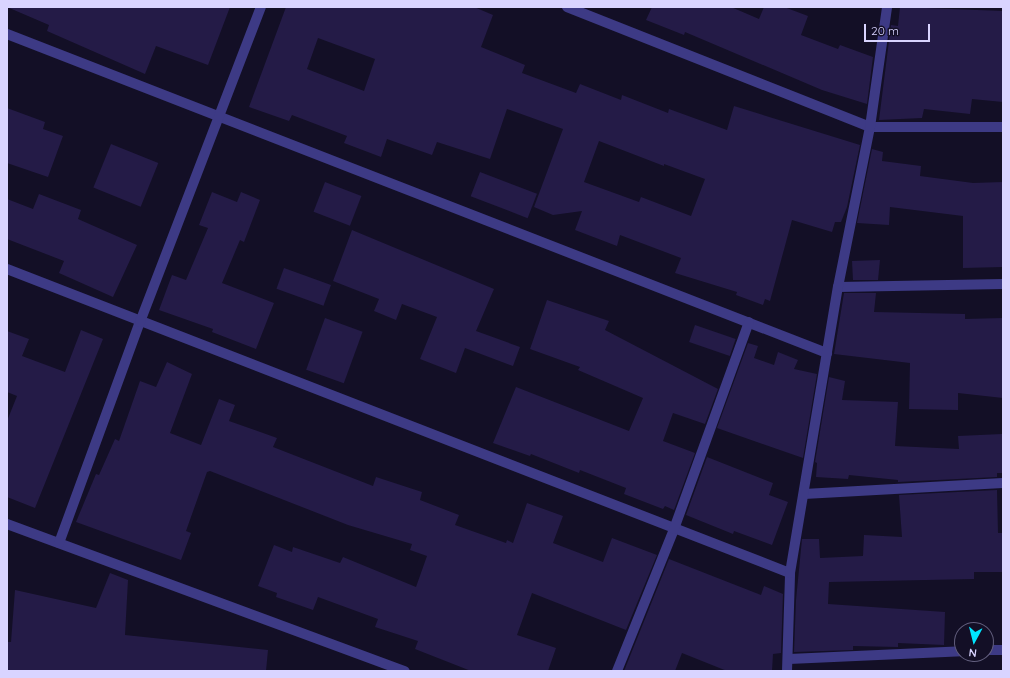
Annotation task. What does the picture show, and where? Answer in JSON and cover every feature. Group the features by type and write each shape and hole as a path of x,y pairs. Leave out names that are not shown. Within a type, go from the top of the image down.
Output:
{"street":[{"path":"58,543 140,322 261,7"},
{"path":"567,7 870,127 1003,127"},
{"path":"787,671 789,659 790,573 838,287 870,127 887,7"},
{"path":"7,34 219,115 827,353"},
{"path":"7,269 140,322 790,573"},
{"path":"838,287 1003,284"},
{"path":"617,671 674,529 749,322"},
{"path":"804,494 1003,483"},
{"path":"7,524 405,671"},
{"path":"789,659 954,651"}],"building":[{"path":"7,7 230,7 208,65 156,46 145,74 47,31 49,25"},
{"path":"286,7 474,7 493,15 481,47 525,65 522,73 576,93 580,84 621,100 622,95 668,113 669,109 727,130 734,106 860,145 847,207 841,222 835,222 832,232 792,220 770,301 765,299 763,305 736,295 737,292 675,273 681,258 620,235 617,246 575,230 582,211 553,215 534,207 563,129 507,109 490,159 437,142 432,155 387,139 381,157 344,143 347,136 292,115 289,121 249,107","holes":["318,38 375,59 364,91 307,69","599,141 664,166 664,164 705,179 691,216 641,197 639,202 584,182"]},
{"path":"652,7 731,7 759,19 764,7 784,7 808,16 801,35 838,49 840,45 873,57 867,104 822,90 685,32 684,35 646,20"},
{"path":"900,7 1003,11 1003,102 972,99 970,114 924,109 922,118 879,120 891,25 898,26"},
{"path":"7,108 45,122 43,129 63,136 48,177 7,163"},
{"path":"111,144 158,163 141,207 93,188"},
{"path":"872,149 883,152 882,161 921,166 920,176 973,183 1003,182 1003,267 963,268 963,216 890,207 889,225 857,223"},
{"path":"480,172 537,194 528,218 471,196"},
{"path":"325,182 361,196 350,226 314,212"},
{"path":"212,192 237,202 241,192 260,200 244,242 240,240 222,283 274,303 256,349 212,332 213,329 159,310 172,275 186,280 208,228 199,225"},
{"path":"39,194 81,210 78,219 137,245 113,297 59,273 64,261 7,239 7,199 33,209"},
{"path":"352,230 494,289 476,331 520,347 513,366 465,348 456,373 420,359 437,317 402,304 396,320 374,311 379,299 333,281"},
{"path":"880,260 878,280 853,280 852,261"},
{"path":"284,268 331,285 323,306 276,289"},
{"path":"844,293 876,293 874,312 965,314 965,319 1003,318 1003,398 958,393 958,410 909,409 910,363 834,354"},
{"path":"547,300 609,321 605,330 718,389 705,424 673,413 663,441 695,453 674,510 665,506 663,509 624,494 626,488 580,470 579,473 531,454 530,456 493,443 516,387 629,431 643,398 578,370 580,367 530,349"},
{"path":"325,318 363,332 344,383 306,370"},
{"path":"695,325 736,339 730,356 689,342"},
{"path":"81,330 103,339 35,508 7,497 7,421 17,396 7,392 7,331 29,339 22,356 65,372"},
{"path":"748,343 758,346 754,358 774,365 778,352 798,360 794,369 817,374 803,458 717,428"},
{"path":"167,362 192,374 170,433 201,445 219,399 235,405 229,421 277,438 273,447 373,486 376,477 422,492 420,500 459,515 455,525 506,543 507,540 513,543 527,503 563,516 553,543 603,562 612,538 657,555 626,630 532,593 517,635 556,648 548,671 471,671 415,649 418,641 375,627 378,619 318,597 313,610 276,597 277,593 258,586 274,545 292,552 293,547 340,563 343,557 416,587 427,556 410,550 412,544 348,525 210,471 207,472 186,531 191,533 181,560 76,522 96,474 99,475 115,439 119,441 140,381 156,387"},
{"path":"829,377 845,381 842,400 898,402 895,446 959,449 958,436 1002,434 1003,473 997,473 997,477 898,482 898,480 849,475 848,479 816,477 817,463 815,462"},
{"path":"707,457 773,483 769,495 788,502 772,545 734,531 733,534 686,515"},
{"path":"997,490 998,533 1003,533 1003,572 974,572 974,579 829,582 828,604 945,612 944,645 898,643 898,647 853,646 853,650 794,652 796,600 802,539 819,539 820,558 863,556 864,535 902,537 899,495"},
{"path":"669,559 761,595 764,586 783,594 781,653 773,654 772,671 727,671 682,653 675,671 624,671"},
{"path":"110,573 128,580 125,635 268,650 266,671 7,671 7,642 11,642 15,590 96,608"}]}
